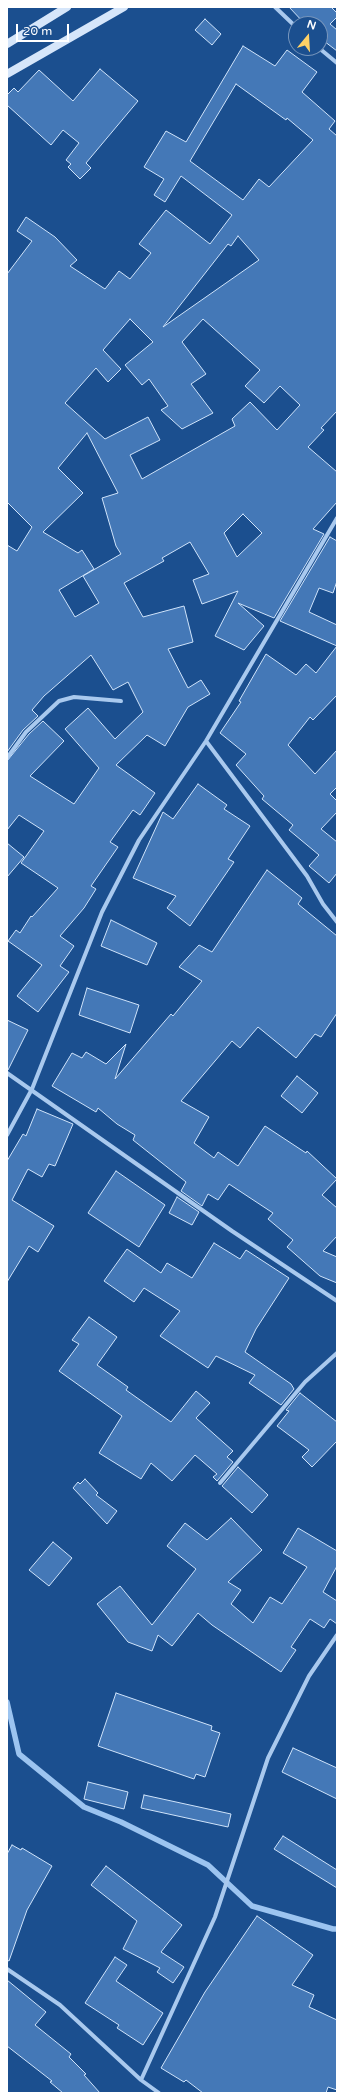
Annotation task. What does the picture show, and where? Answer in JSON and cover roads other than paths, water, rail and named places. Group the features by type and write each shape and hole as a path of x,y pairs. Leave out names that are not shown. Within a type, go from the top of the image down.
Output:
{"main road":[{"path":"7,44 67,7"},
{"path":"7,74 124,7"}],"street":[{"path":"275,7 288,19"},
{"path":"328,56 337,63"},
{"path":"7,1135 32,1089 102,912 139,840 206,741 336,525 337,518"},
{"path":"7,758 26,732 59,702 74,697 121,701"},
{"path":"206,741 307,876 323,904 337,922"},
{"path":"7,1072 232,1231 337,1301"},
{"path":"220,1483 305,1382 337,1353"},
{"path":"141,2080 215,1917 268,1758 309,1676 337,1634"},
{"path":"7,1969 60,2005 141,2080 159,2093"}],"waterway":[{"path":"7,1702 19,1754 84,1807 121,1822 208,1865 252,1906 337,1929"}]}
